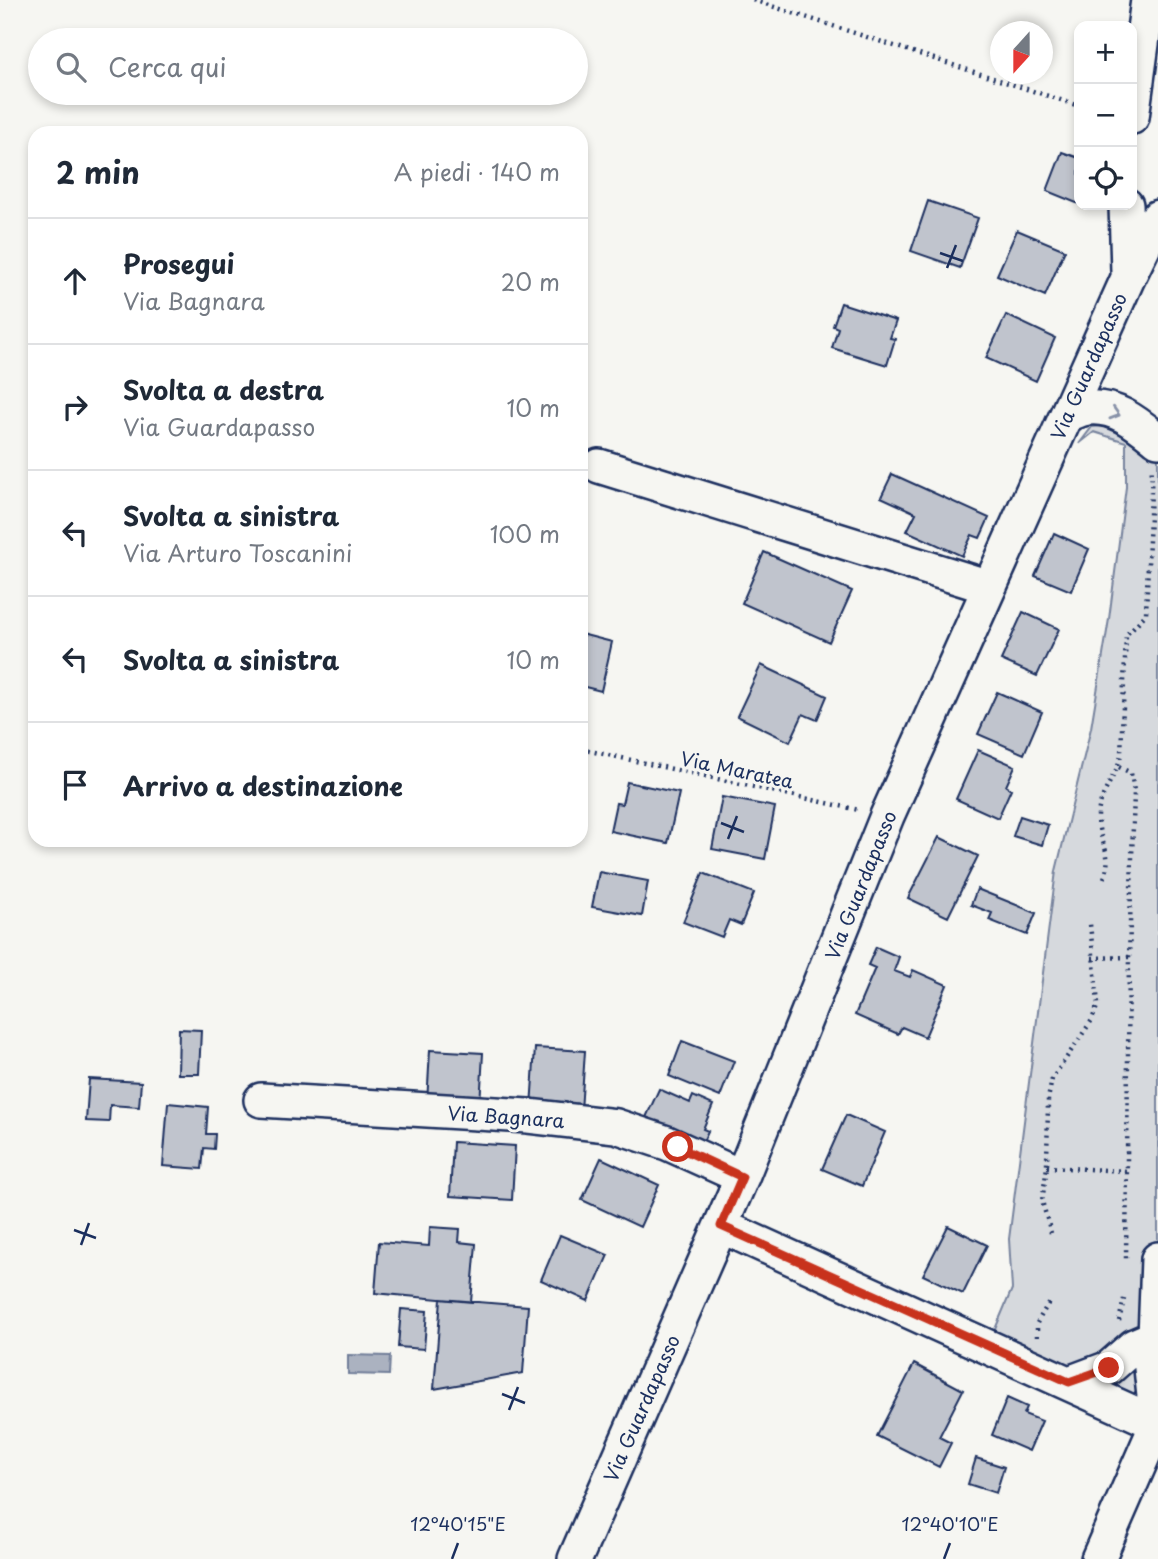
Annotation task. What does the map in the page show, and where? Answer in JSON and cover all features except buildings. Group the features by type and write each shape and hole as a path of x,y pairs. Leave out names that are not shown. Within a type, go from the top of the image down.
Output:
{"street":[{"path":"1137,84 1148,0"},
{"path":"1127,210 1137,280"},
{"name":"Via Guardapasso","path":"575,1559 742,1177 887,816 1067,415 1137,280 1158,217"},
{"path":"1067,415 1088,408 1117,412 1132,420 1154,449"},
{"path":"599,466 989,587"},
{"name":"Via Bagnara","path":"261,1100 538,1117 616,1126 667,1143 742,1177"},
{"path":"721,1226 1158,1424"},
{"path":"1098,1559 1158,1424 1150,1359 1155,1337 1142,1262"},
{"path":"1069,1382 1109,1368 1134,1346 1155,1337"}],"path":[{"path":"753,0 1074,104"},
{"path":"1104,878 1109,859 1098,822 1099,800 1119,767 1126,635 1146,614 1154,449"},
{"name":"Via Maratea","path":"588,751 887,816"},
{"path":"1119,767 1131,773 1134,791 1127,1171 1142,1262"},
{"path":"1051,1233 1042,1201 1047,1167 1048,1099 1052,1079 1092,1020 1097,1004 1090,924"},
{"path":"1092,958 1129,957"},
{"path":"1047,1167 1127,1171"},
{"path":"1116,1326 1122,1317 1126,1291"},
{"path":"1047,1342 1037,1338 1037,1323 1049,1303"}],"shaded area":[{"path":"1103,426 1158,450 1158,1410 993,1334 1012,1289 1009,1239 1056,871 1091,728 1109,619 1126,487 1126,442 1094,432 1079,444 1092,427"},
{"path":"348,1355 390,1356 389,1375 348,1374"}],"route":[{"path":"678,1147 742,1177 721,1226 1069,1382 1109,1368"}]}
